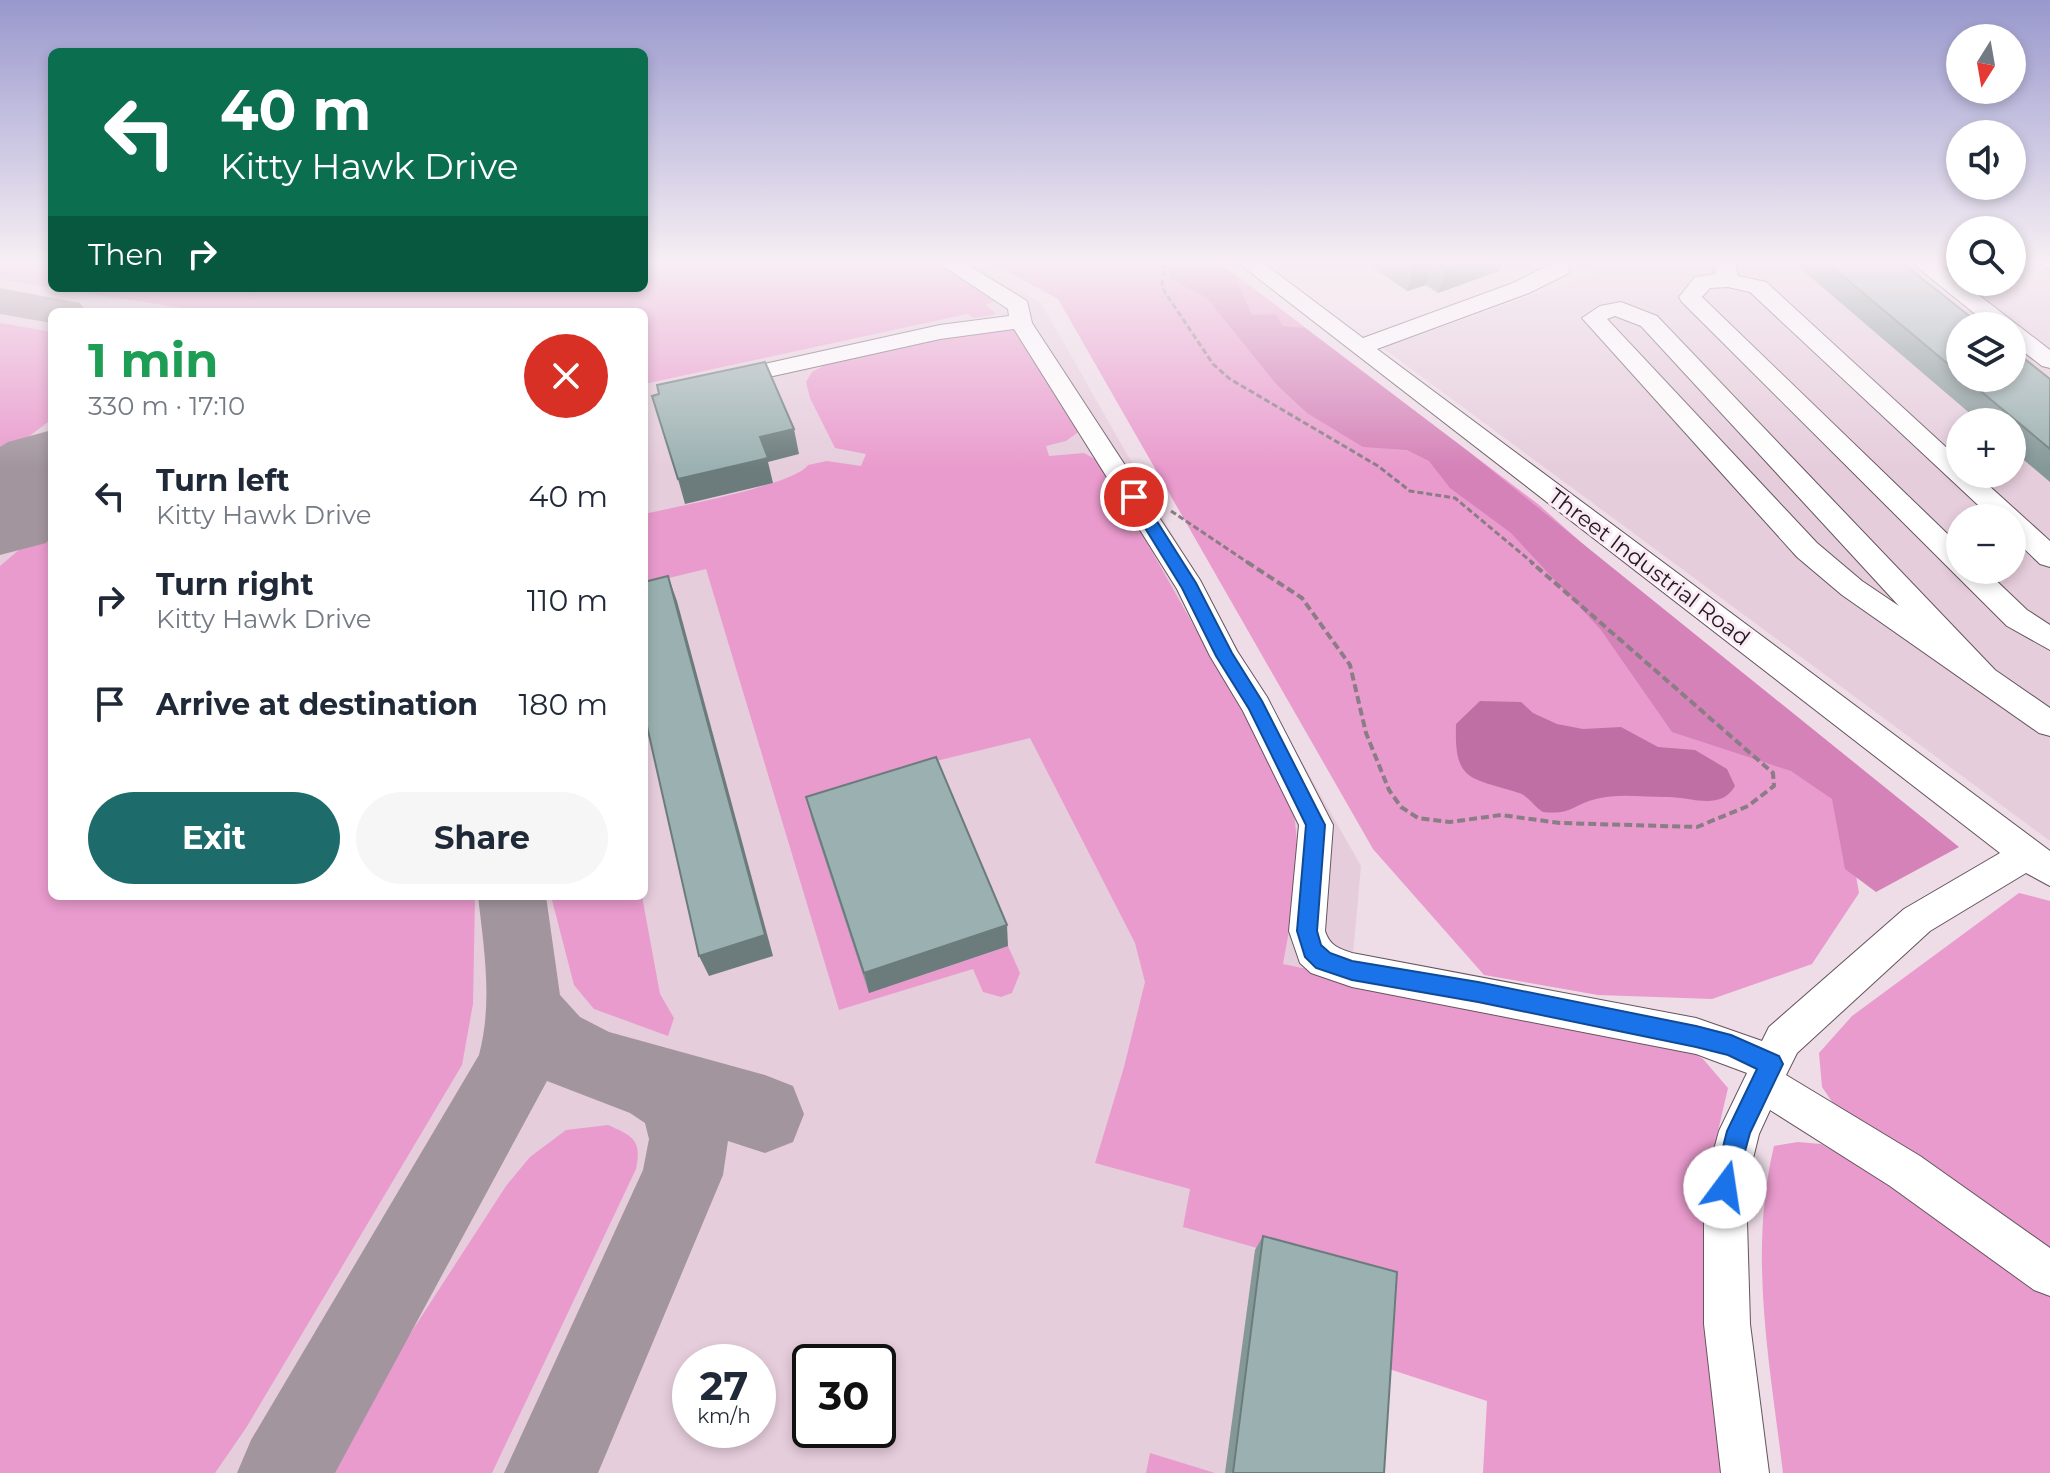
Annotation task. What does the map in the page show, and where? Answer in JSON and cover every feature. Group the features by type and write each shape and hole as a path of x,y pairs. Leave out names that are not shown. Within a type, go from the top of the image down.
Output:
{"street":[{"path":"711,383 948,331"},
{"path":"1026,331 1190,587 1225,656 1256,706 1316,825 1307,931 1313,951 1324,961 1352,970 1478,992 1696,1036 1731,1046 2050,1274"},
{"name":"Threet Industrial Road","path":"1339,331 2039,863"},
{"path":"1360,347 1404,331"},
{"path":"1605,331 1807,550 1852,588 2050,724"},
{"path":"1658,331 1983,677"},
{"path":"1724,331 1946,548"},
{"path":"1805,331 1946,461"},
{"path":"2026,343 2050,361"},
{"path":"1677,409 1726,404"},
{"path":"1975,488 1993,504"},
{"path":"2026,535 2050,557"},
{"path":"1982,584 2017,618 2050,639"},
{"path":"1745,1473 1727,1324 1725,1187 1739,1131 1783,1040 1917,920 2039,863"}],"path":[{"path":"1168,509 1302,598 1350,665 1366,733 1389,790 1401,807 1418,818 1450,822 1501,815 1560,823 1697,827 1767,794 1774,786 1773,773 1478,515 1455,498 1410,491 1378,466 1263,400 1221,372 1190,331"}],"shaded area":[{"path":"0,331 48,331 48,900 648,900 648,331 1057,331 1361,866 1327,1240 1370,1473 0,1473"},
{"path":"0,331 48,331 48,422 0,458"},
{"path":"648,331 890,331 648,383"},
{"path":"1016,331 1080,431 1066,441 1046,446 1049,456 1084,453 1102,463 1291,798 1297,862 1283,964 1681,1046 1703,1059 1728,1088 1703,1196 1707,1325 1722,1473 1483,1473 1487,1401 1386,1368 1383,1284 1183,1227 1190,1189 1095,1163 1145,982 1135,943 1030,738 932,762 869,993 1008,946 1020,973 1012,993 1001,997 983,992 973,969 839,1010 706,569 648,583 648,513 758,487 798,473 808,465 827,461 861,466 866,454 835,448 810,398 806,382 812,372 823,366 942,338"},
{"path":"1076,331 1310,331 1538,504 1712,659 1844,805 1859,893 1812,964 1712,999 1598,995 1484,975 1373,849"},
{"path":"1233,331 1309,331 1469,452 1959,847 1876,892 1845,869 1832,799 1791,771 1672,732 1601,630 1511,533 1450,488 1429,461 1407,450 1363,447 1307,413 1276,384"},
{"path":"1432,331 1946,331 1946,392 2026,392 2026,331 2050,331 2050,841 1383,348"},
{"path":"48,525 48,900 475,900 473,1004 462,1065 246,1428 215,1473 0,1473 0,566"},
{"path":"1480,701 1521,702 1533,713 1557,724 1583,729 1621,727 1658,747 1695,750 1727,769 1735,786 1729,794 1713,801 1613,796 1588,801 1566,811 1543,812 1522,794 1477,780 1462,768 1456,743 1456,724"},
{"path":"2019,893 2050,901 2050,1250 1835,1106 1822,1087 1819,1053 1852,1016"},
{"path":"552,900 643,900 660,994 674,1018 668,1036 594,1009 574,985"},
{"path":"608,1125 634,1140 638,1151 636,1169 492,1473 327,1473 366,1402 506,1186 530,1157 566,1130"},
{"path":"1798,1142 1821,1144 1879,1177 2050,1297 2050,1473 1783,1473 1764,1310 1763,1228 1766,1187 1774,1146"},
{"path":"1150,1453 1215,1473 1146,1473"}],"building":[{"path":"1908,331 1946,331 1946,362"},
{"path":"2026,360 2050,379 2050,449 2026,429 2026,408 2001,408 1982,392 2026,392"},
{"path":"765,362 794,429 760,437 768,458 678,479 652,396 659,394 657,385"},
{"path":"668,576 765,935 699,956 648,731 648,581"},
{"path":"936,757 1007,925 864,973 806,797"},
{"path":"1263,1236 1397,1272 1384,1473 1233,1473"}],"taxiway":[{"path":"284,1473 514,1068 522,1023 523,982 513,900"},
{"path":"525,1004 543,1033 559,1047 584,1060 655,1085 673,1096 684,1113 688,1139 683,1175 551,1473"},
{"path":"643,1078 765,1114"}],"runway":[{"path":"0,512 48,473"}],"route":[{"path":"1134,497 1190,587 1225,656 1256,706 1316,825 1307,931 1313,951 1324,961 1352,970 1696,1036 1731,1046 1771,1064 1739,1131 1725,1187"}]}
